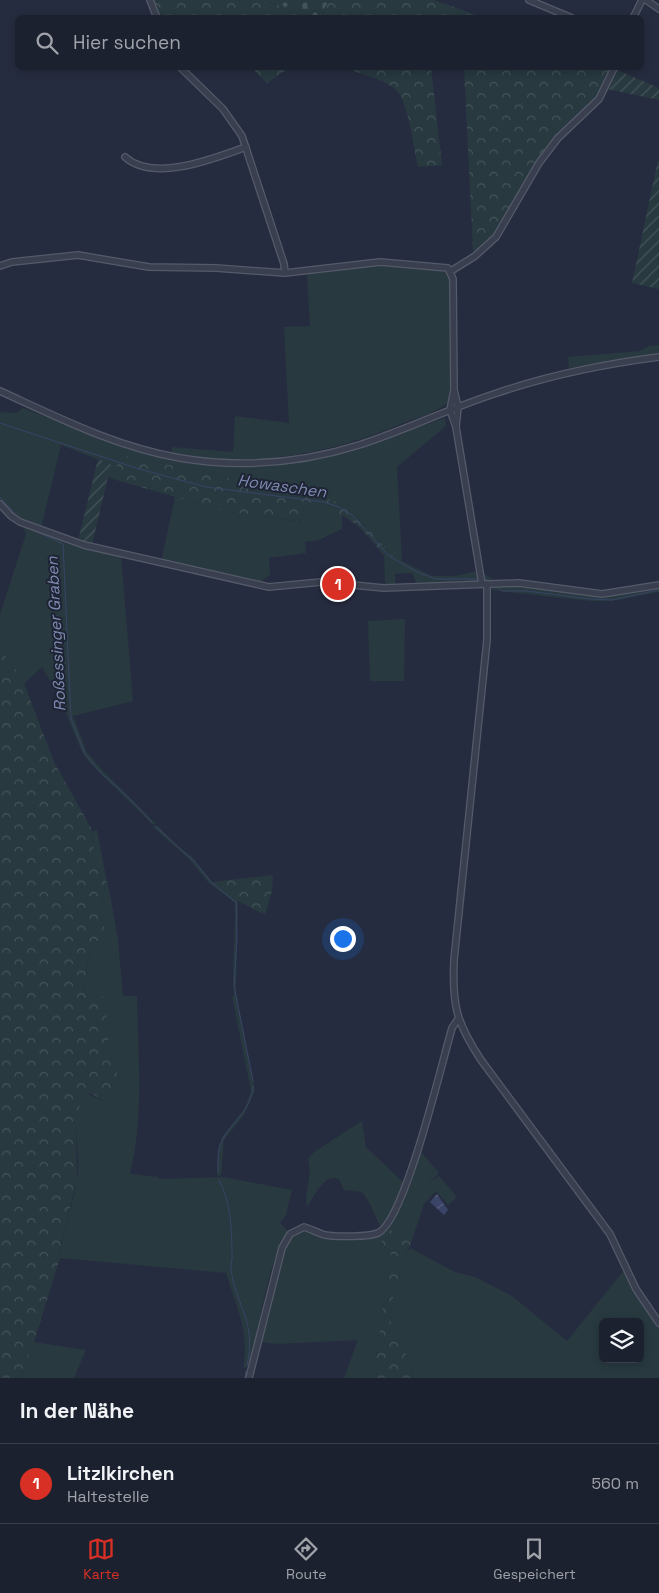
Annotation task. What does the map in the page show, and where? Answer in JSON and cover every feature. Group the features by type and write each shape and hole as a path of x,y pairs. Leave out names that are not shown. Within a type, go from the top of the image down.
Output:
{"street":[{"path":"150,0 156,15"},
{"path":"529,0 565,15"},
{"path":"634,15 642,0"},
{"path":"646,0 659,8"},
{"path":"183,70 237,127 246,147 284,264 285,273"},
{"path":"450,271 475,256 496,237 539,163 558,138 599,99 613,70"},
{"path":"125,157 129,161 145,166 176,167 196,163 246,147"},
{"path":"0,266 12,262 78,255 149,267 216,268 285,273 380,262 443,266 450,271 453,279 454,390 450,410 456,427 481,575 485,584 487,640 454,960 454,990 458,1020 481,1060 610,1234 644,1303 659,1323"},
{"path":"0,391 58,418 120,443 183,458 237,463 297,459 328,453 367,442 496,393 562,374 659,357"},
{"path":"454,390 458,407 456,427"},
{"path":"0,504 11,516 20,522 84,545 269,587 321,582 376,588 530,584 602,594 659,585"},
{"path":"249,1378 277,1260 290,1234 304,1227 330,1235 371,1235 382,1231 393,1217 407,1185 452,1028 458,1020"}],"green space":[{"path":"152,0 248,0 296,8 304,15 158,15"},
{"path":"248,0 330,0 319,15 303,15 296,8"},
{"path":"330,0 434,0 476,15 319,15"},
{"path":"254,70 286,70 267,83"},
{"path":"350,70 431,70 442,165 418,167 407,113 400,94 391,86"},
{"path":"464,70 611,70 597,98 549,147 518,192 498,233 476,253 473,251"},
{"path":"615,70 617,70 659,88 659,100 607,89"},
{"path":"659,161 659,289 632,283"},
{"path":"380,264 446,269 451,280 451,390 448,403 428,414 349,443 291,456 231,459 201,458 171,453 172,447 233,452 235,416 289,423 284,327 310,326 307,274"},
{"path":"659,345 659,355 569,368 568,357 639,351 649,346"},
{"path":"23,408 100,438 153,455 200,464 236,466 298,462 329,457 445,418 446,426 397,467 402,561 432,576 455,576 478,571 499,582 417,584 412,573 395,574 395,586 385,586 384,556 392,555 355,515 322,498 256,488 216,474 120,455 113,479 107,477 110,464 61,445 41,528 18,519 0,501 0,412 16,413"},
{"path":"120,455 216,474 256,488 332,500 346,507 355,515 393,556 384,556 367,535 349,520 316,505 302,502 304,522 224,511 113,479"},
{"path":"98,459 111,464 92,545 78,541"},
{"path":"175,497 224,511 303,522 302,502 321,505 342,513 342,529 319,540 305,542 306,553 269,558 270,575 258,584 161,562"},
{"path":"22,525 121,556 133,701 73,716 87,752 103,771 156,824 152,824 89,762 82,752 58,694 42,667 24,684 0,649 0,614 26,534"},
{"path":"519,585 602,596 659,587 659,592 612,601 590,601 491,590 495,586"},
{"path":"405,619 404,681 370,681 368,621"},
{"path":"0,649 22,678 54,762 91,828 96,865 100,876 107,882 110,894 99,909 106,933 103,940 94,942 89,950 84,992 87,995 105,997 109,1055 120,1079 109,1098 104,1101 84,1092 81,1097 76,1126 77,1181 61,1242 60,1258 34,1342 19,1378 0,1378"},
{"path":"152,826 158,826 175,844 192,857 212,882 238,901 236,992 255,1090 244,1115 224,1140 221,1175 217,1176 218,1149 222,1137 244,1110 251,1091 232,996 234,996 235,903 208,882 189,859"},
{"path":"97,830 107,882 102,878 96,866 92,831"},
{"path":"273,875 272,891 265,915 238,901 212,882"},
{"path":"110,894 118,940 123,996 137,996 139,1108 130,1174 158,1177 159,1179 223,1177 292,1190 286,1215 280,1223 289,1232 282,1242 270,1274 251,1363 247,1367 243,1368 245,1343 241,1319 226,1273 60,1258 63,1236 77,1182 76,1121 80,1101 84,1092 104,1101 109,1098 120,1079 109,1055 106,1037 84,992 89,950 94,942 99,942 106,933 99,909"},
{"path":"362,1121 366,1147 405,1184 399,1200 381,1228 368,1200 362,1192 344,1190 339,1179 329,1179 325,1182 307,1207 310,1171 308,1159 314,1152"},
{"path":"419,1150 439,1173 429,1183 439,1176 457,1197 448,1205 436,1191 424,1204 411,1243 389,1229 404,1200"},
{"path":"304,1229 324,1236 381,1235 382,1245 391,1252 373,1378 344,1378 358,1340 277,1344 259,1342 283,1248 293,1234"},
{"path":"389,1229 411,1243 394,1293 390,1320 404,1347 413,1378 373,1378 391,1252 382,1245 381,1235"},
{"path":"410,1248 455,1272 475,1277 512,1296 567,1341 625,1269 659,1325 659,1378 413,1378 404,1347 390,1320 394,1293 406,1254"},
{"path":"34,1342 86,1350 74,1378 19,1378"}],"water":[{"path":"437,1194 448,1210 444,1215 430,1202"}],"waterway":[{"name":"Howaschen","path":"0,423 136,468 206,487 324,502 339,507 353,516 389,556 417,572 436,579 479,579"},
{"name":"Roßessinger Graben","path":"0,497 19,518"},
{"name":"Roßessinger Graben","path":"28,528 63,544 71,719 85,754 99,771 152,822"},
{"name":"Howaschen","path":"483,579 491,581"},
{"name":"Howaschen","path":"496,586 502,591 527,591 612,600 659,590"},
{"name":"Roßessinger Graben","path":"156,827 194,861 212,883 236,902 237,938 234,986 253,1081"},
{"name":"Roßessinger Graben","path":"218,1172 220,1145 228,1130 250,1101 253,1086"},
{"name":"Roßessinger Graben","path":"219,1180 226,1197 230,1216 232,1236 231,1270 250,1338 247,1365"},
{"path":"245,1378 246,1371"}],"place":[{"name":"Litzlkirchen","path":"338,584"}]}
